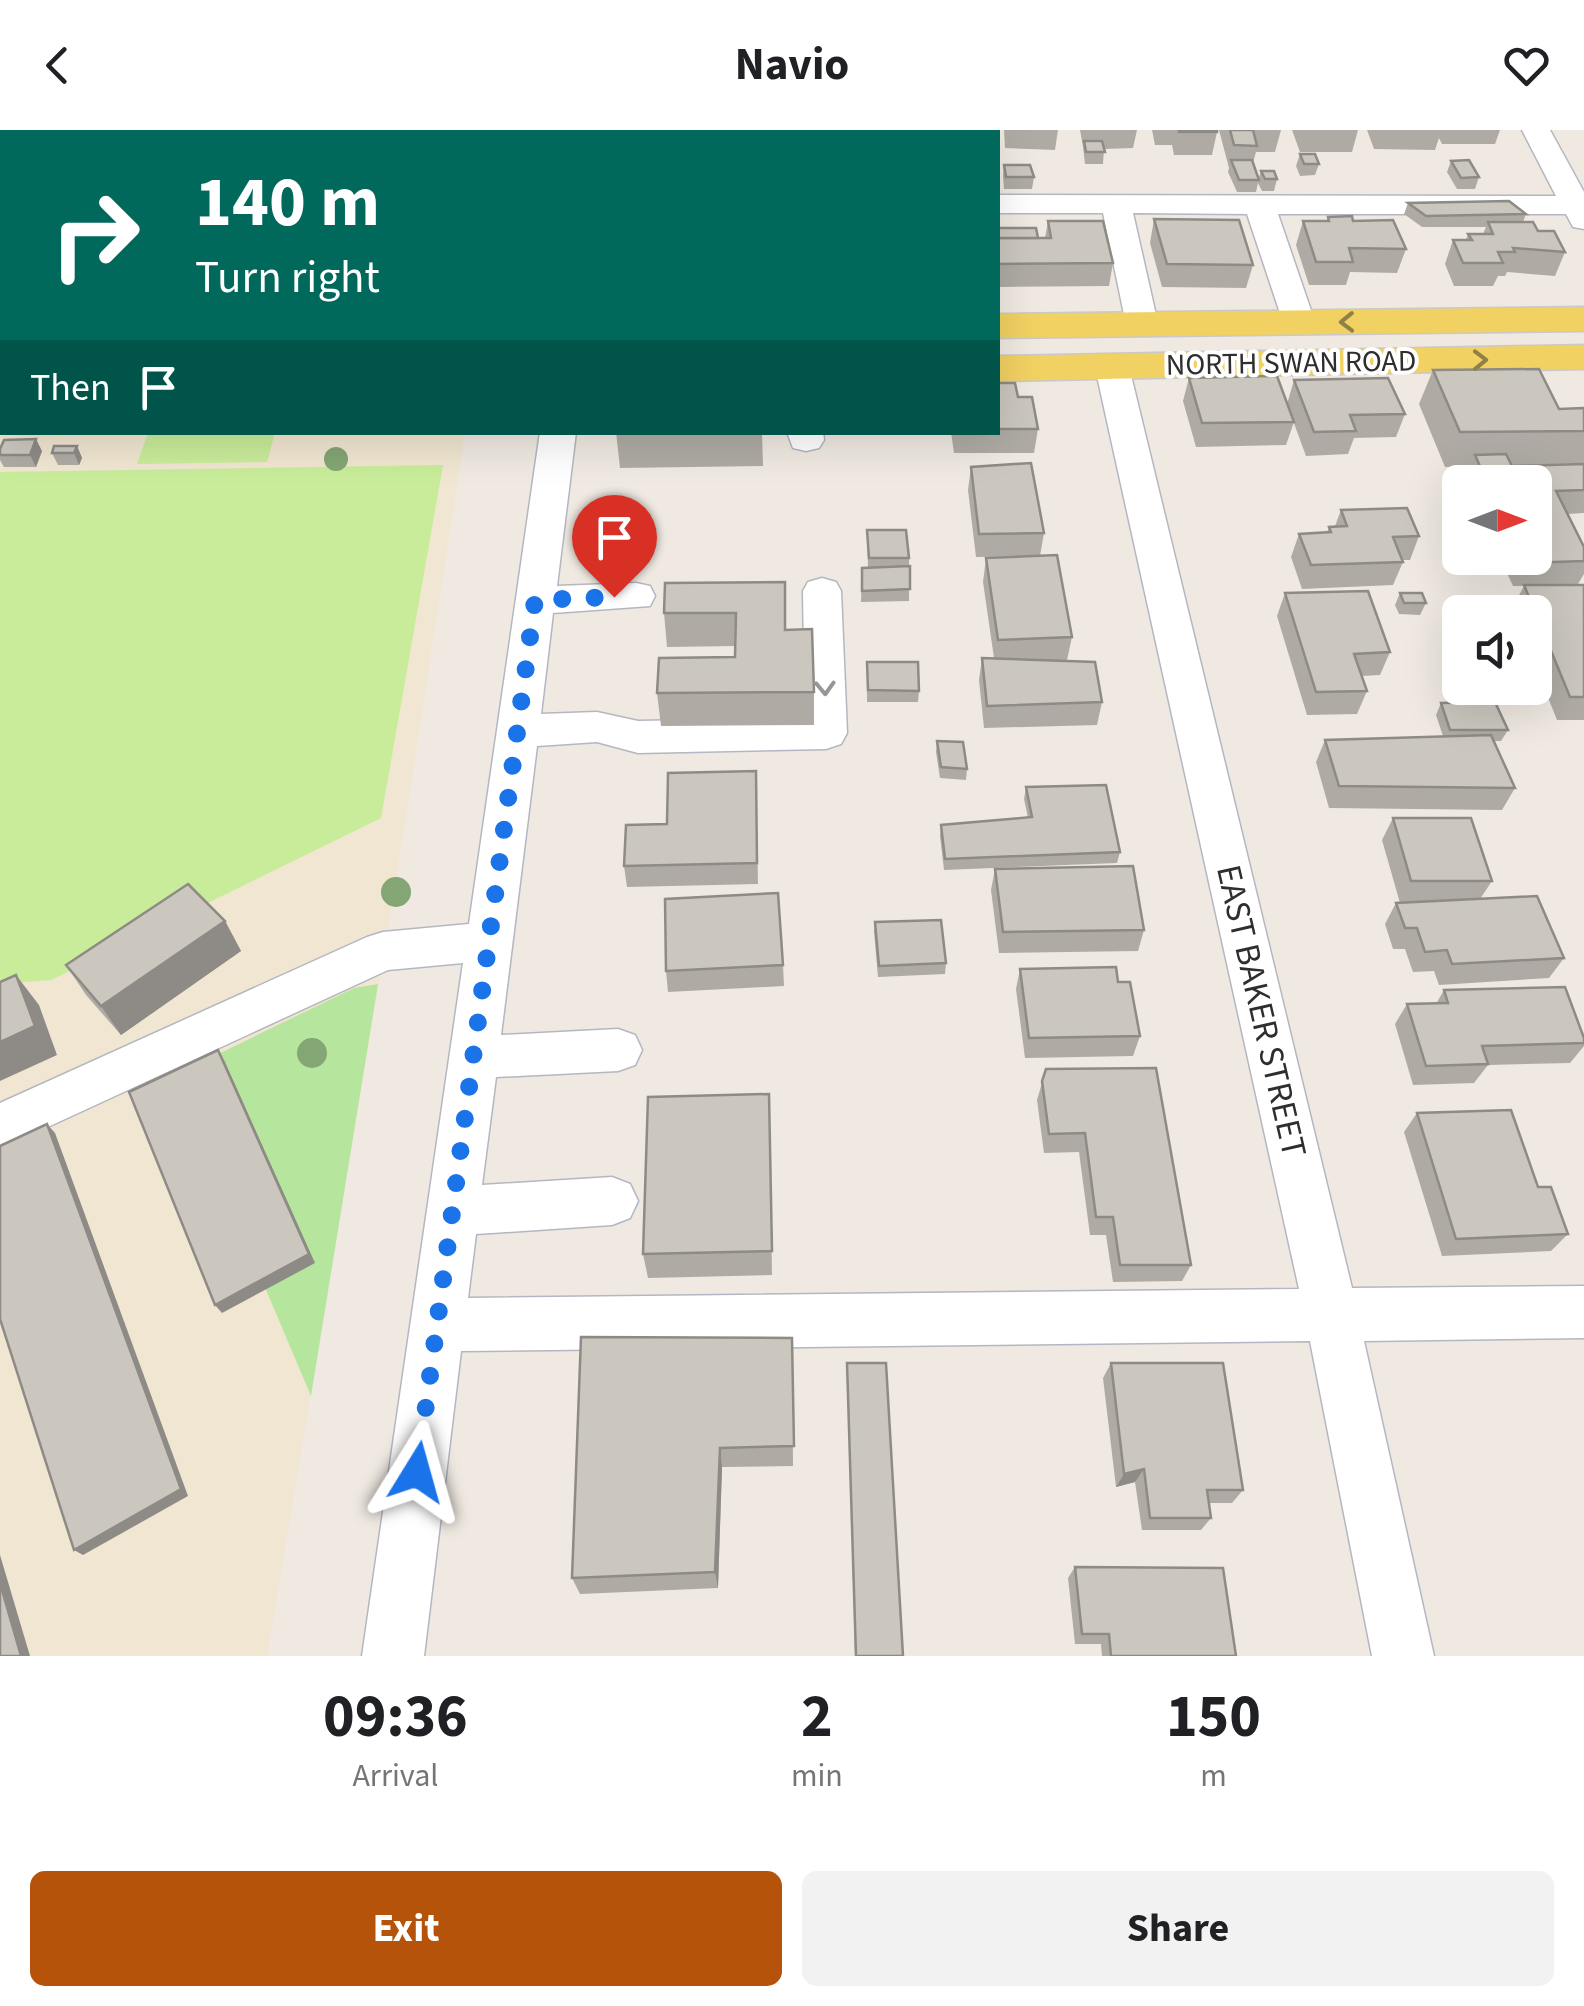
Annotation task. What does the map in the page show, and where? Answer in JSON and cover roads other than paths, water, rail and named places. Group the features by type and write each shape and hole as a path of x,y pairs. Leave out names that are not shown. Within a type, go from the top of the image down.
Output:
{"main road":[{"name":"NORTH SWAN ROAD","path":"1000,326 1584,320"},
{"name":"NORTH SWAN ROAD","path":"1000,369 1584,358"}],"street":[{"path":"1000,204 1579,206 1536,130"},
{"path":"1116,204 1142,324"},
{"path":"1259,204 1299,322"},
{"name":"EAST BAKER STREET","path":"1112,367 1331,1314 1403,1656"},
{"path":"393,1656 558,435"},
{"path":"518,731 614,729 638,737 826,733 822,591"},
{"path":"535,600 636,596"},
{"path":"0,1127 383,951 489,941"},
{"path":"474,1057 618,1050"},
{"path":"453,1211 612,1201"},
{"path":"437,1325 1584,1312"}]}
